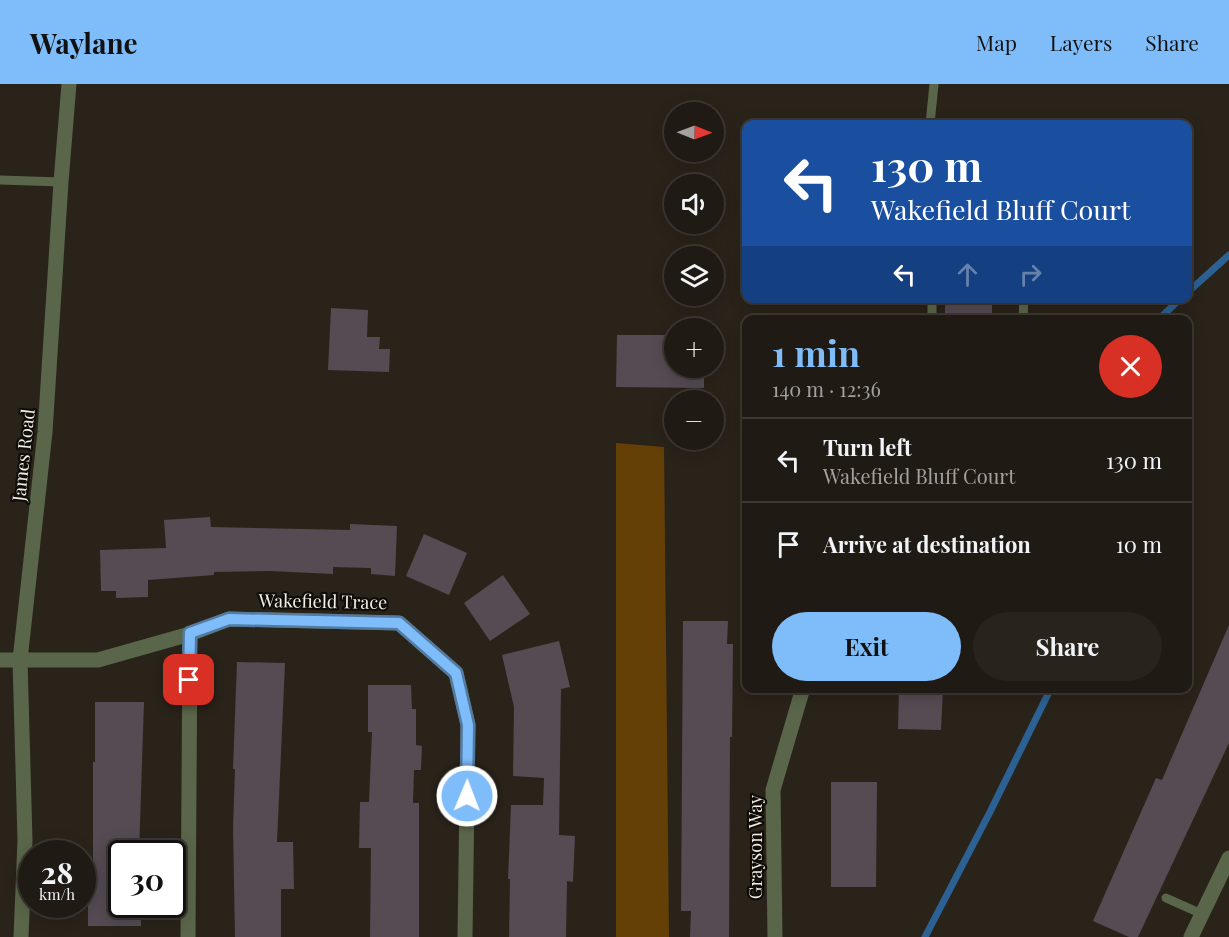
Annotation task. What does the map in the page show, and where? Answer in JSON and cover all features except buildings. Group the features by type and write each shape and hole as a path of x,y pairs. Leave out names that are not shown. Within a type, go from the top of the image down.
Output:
{"street":[{"name":"James Road","path":"21,937 25,840 20,660 45,432 60,182 69,84"},
{"name":"Wakefield Trace","path":"0,660 98,660 229,619 399,623 456,673 468,725 465,937"},
{"path":"188,937 190,633"},
{"name":"Grayson Way","path":"775,937 773,790 802,693"},
{"path":"1191,937 1229,858"}],"lane":[{"path":"930,120 934,84"},
{"path":"0,180 60,182"},
{"path":"1166,897 1202,914"}],"shaded area":[{"path":"616,443 664,447 669,937 616,937"}],"waterway":[{"path":"1192,288 1229,255"},
{"path":"1163,315 1176,303"},
{"path":"925,937 1049,693"}],"route":[{"path":"189,680 190,633 229,619 399,623 456,673 468,725 467,796"}]}
